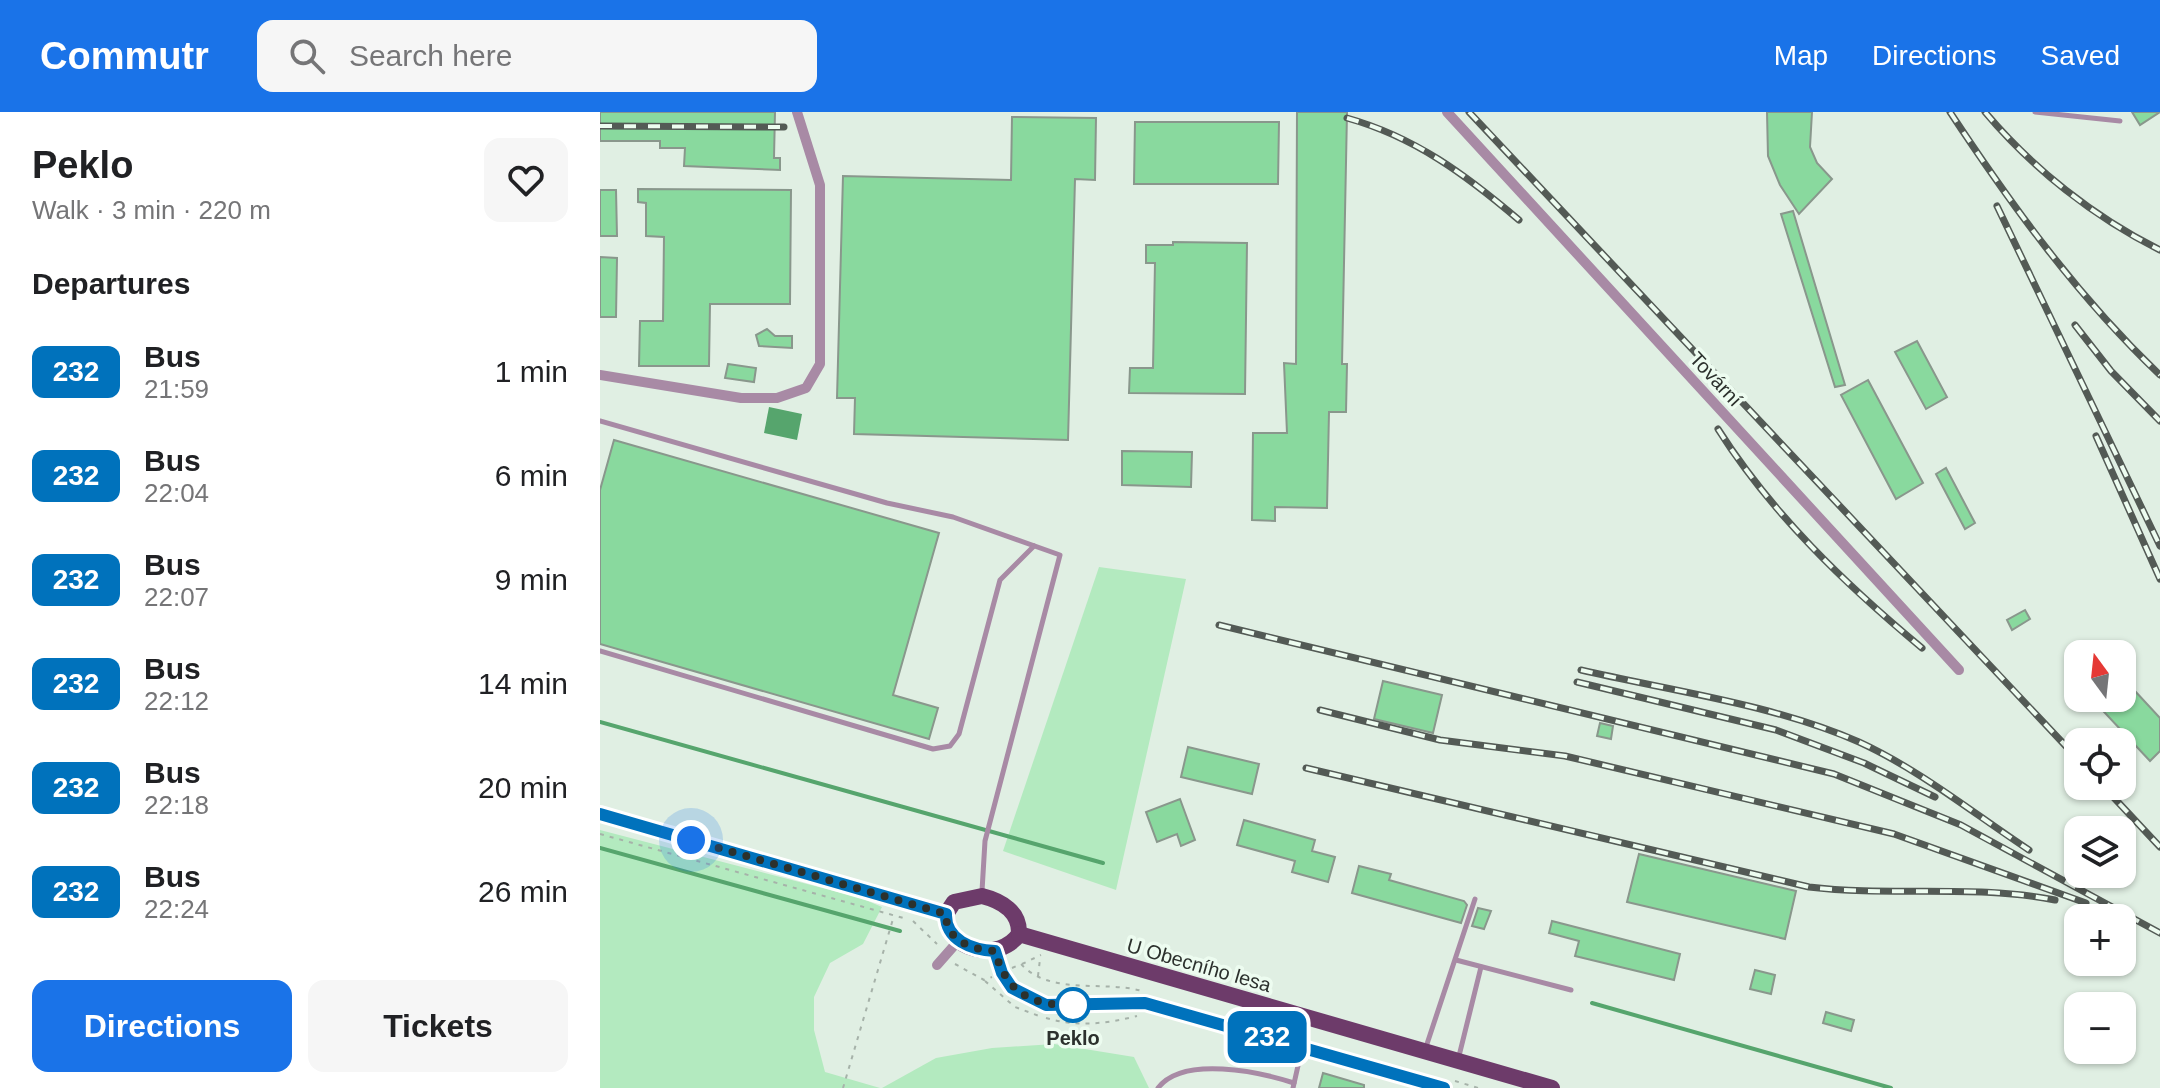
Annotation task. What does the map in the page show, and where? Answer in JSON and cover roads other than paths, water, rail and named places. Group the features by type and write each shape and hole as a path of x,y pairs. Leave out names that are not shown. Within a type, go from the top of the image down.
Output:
{"main road":[{"path":"600,814 946,914"},
{"path":"982,896 1001,902 1013,913 1019,934 1007,947 995,951 969,946 948,928 946,914 954,902 982,896"},
{"name":"U Obecního lesa","path":"1019,934 1552,1088"}],"street":[{"path":"600,375 741,398 777,398 806,388 820,364 820,185 797,121 797,112"},
{"name":"Tovární","path":"1447,112 1959,670"},
{"path":"937,965 959,940"},
{"path":"995,951 1002,973 1012,988 1046,1005 1145,1003 1444,1088"}],"lane":[{"path":"2035,112 2120,121"},
{"path":"600,421 887,503 919,507 1060,555 985,841 982,896"},
{"path":"600,651 933,749 942,749 959,734 1000,580 1034,546"},
{"path":"1425,1051 1475,899"},
{"path":"1456,960 1571,990"},
{"path":"1458,1061 1481,967"},
{"path":"1158,1088 1166,1077 1191,1071 1236,1069 1294,1085 1303,1047"}],"waterway":[{"path":"600,722 1103,863"},
{"path":"600,848 900,931"},
{"path":"1592,1003 1891,1088"}],"railway":[{"path":"1469,112 2064,744"},
{"path":"1950,112 2048,250 2101,314 2160,375"},
{"path":"1985,112 2023,153 2066,190 2112,223 2160,250"},
{"path":"1347,118 1395,136 1439,159 1519,220"},
{"path":"600,126 784,127"},
{"path":"1997,206 2160,546"},
{"path":"2075,325 2111,371 2160,421"},
{"path":"1718,429 1762,490 1811,546 1865,599 1922,648"},
{"path":"2096,436 2160,579"},
{"path":"1219,625 1834,774 1961,825 2160,933"},
{"path":"1581,670 1757,708 1859,742 1925,779 2029,850"},
{"path":"1577,682 1776,730 1864,763 1935,797"},
{"path":"1320,710 1440,740 1565,756 1894,834 2086,903"},
{"path":"1306,768 1809,887 1963,891 2055,900"},
{"path":"2116,800 2160,847"}],"place":[{"name":"Peklo","path":"1073,1005"}]}
